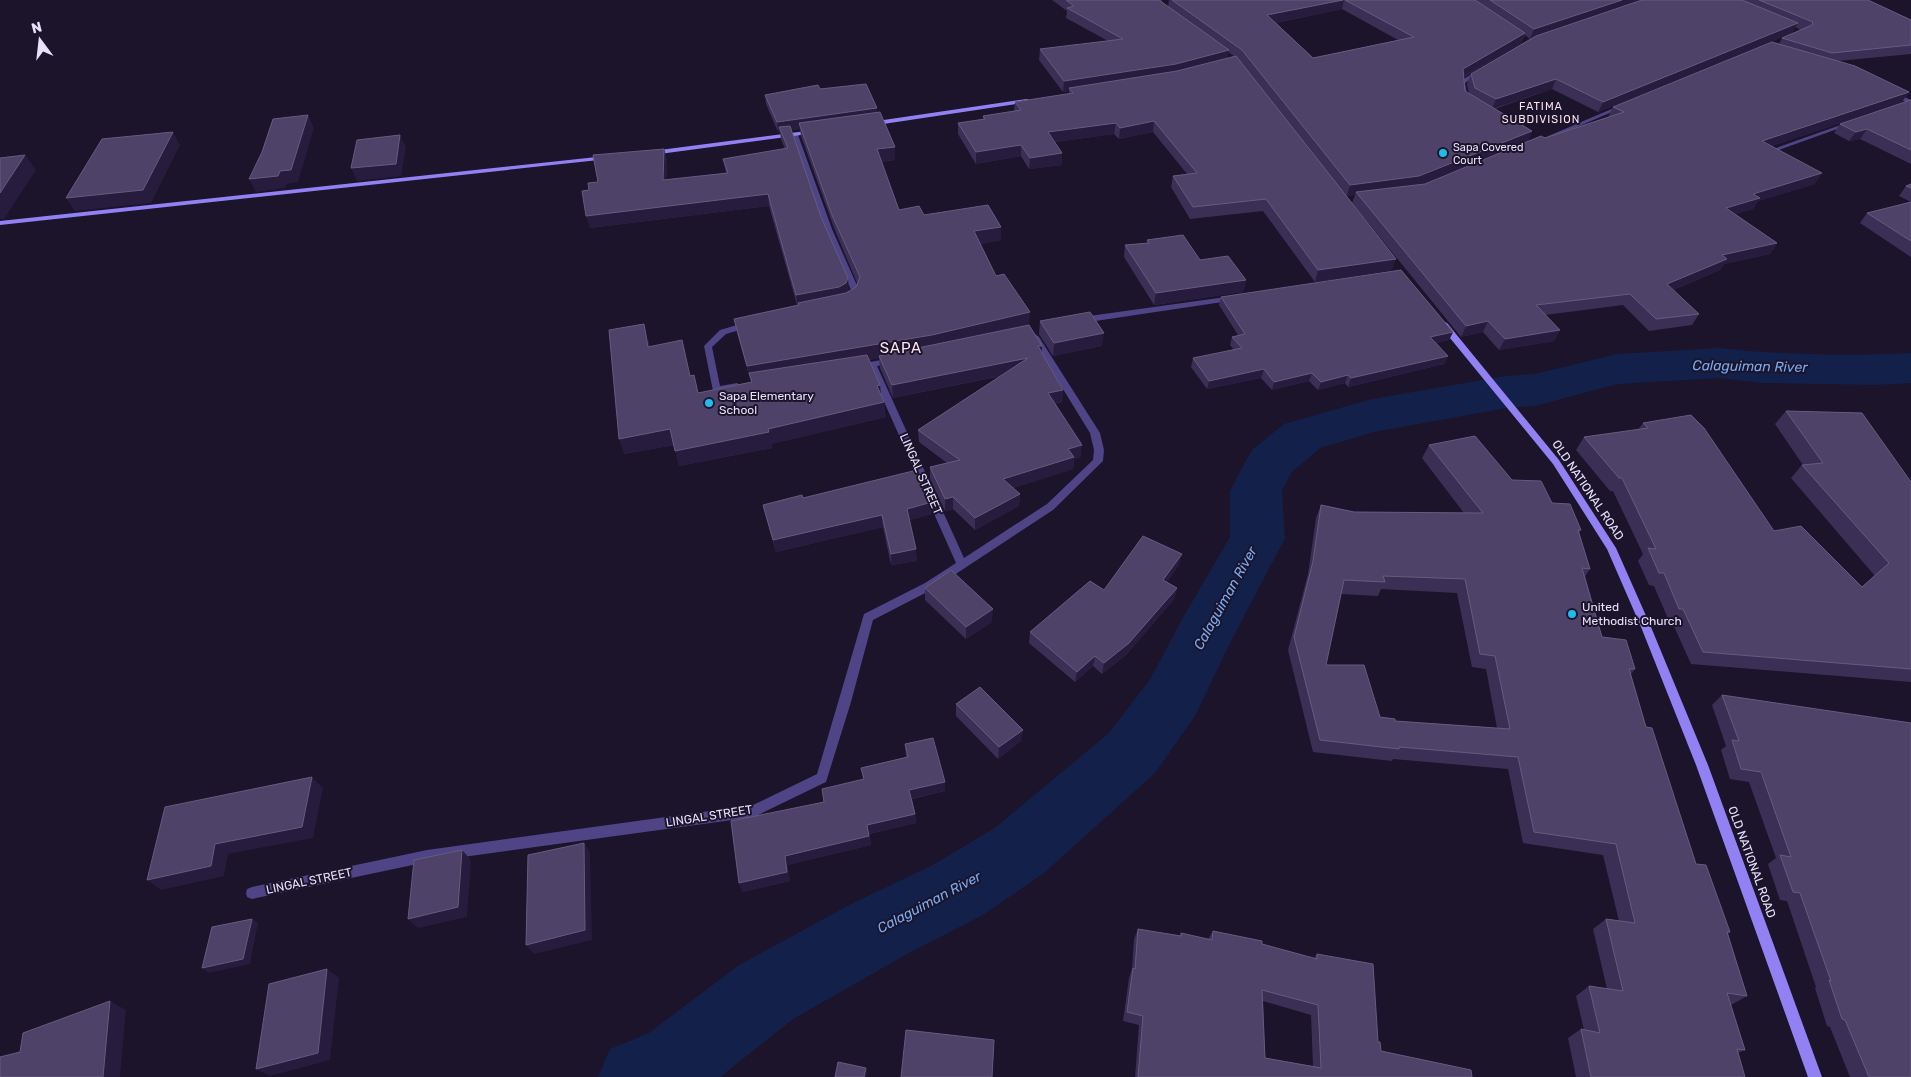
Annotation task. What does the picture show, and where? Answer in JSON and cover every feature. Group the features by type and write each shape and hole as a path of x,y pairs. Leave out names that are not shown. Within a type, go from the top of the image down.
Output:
{"main road":[{"path":"863,125 1036,100"},
{"path":"647,153 824,131"},
{"path":"0,223 618,156"},
{"name":"OLD NATIONAL ROAD","path":"1436,316 1556,462 1611,548 1646,627 1702,765 1815,1077"}],"street":[{"path":"1466,101 1462,82 1487,68"},
{"path":"1888,91 1911,103"},
{"path":"1525,147 1631,103"},
{"path":"1903,105 1911,103"},
{"path":"1768,152 1860,120"},
{"path":"795,135 828,229 854,290 852,298 843,303"},
{"path":"1534,136 1542,140"},
{"path":"1069,322 1245,296"},
{"path":"745,384 716,389 708,346 724,332 758,322"},
{"path":"961,564 1050,507 1098,461 1099,450 1096,433 1036,330"},
{"path":"852,368 900,360"},
{"name":"LINGAL STREET","path":"252,893 427,856 754,811 822,778 868,617 929,586 961,564 872,365"}],"building":[{"path":"1066,0 1159,0 1229,50 1176,64 1064,81 1040,49 1123,39 1067,8 1074,6"},
{"path":"1172,0 1343,0 1267,15 1313,58 1414,37 1345,0 1475,0 1525,33 1463,69 1465,91 1532,131 1419,176 1350,185 1242,50"},
{"path":"1490,0 1622,0 1534,29"},
{"path":"1642,0 1742,0 1798,23 1603,102 1556,79 1496,99 1475,88 1471,74 1536,36"},
{"path":"1759,0 1868,0 1911,20 1911,45 1832,53 1782,38 1812,25 1813,22"},
{"path":"1772,42 1855,66 1909,92 1762,141 1822,173 1753,194 1760,198 1726,208 1777,243 1722,255 1727,259 1667,284 1699,314 1656,319 1630,294 1536,305 1560,330 1505,339 1488,321 1466,326 1356,192 1425,184 1541,136 1545,138 1624,112 1613,107"},
{"path":"1236,56 1396,259 1318,270 1266,199 1193,207 1173,176 1197,173 1154,121 1120,128 1116,123 1048,132 1062,153 1030,158 1021,145 976,152 958,123 985,119 983,116 1021,110 1015,102 1073,93 1069,88 1177,71"},
{"path":"866,84 877,108 777,122 765,95 818,85 820,89"},
{"path":"1911,100 1911,150 1867,129 1856,132 1840,124"},
{"path":"880,112 895,147 877,149 899,210 919,206 924,215 988,205 1001,227 974,231 996,276 1004,274 1030,312 932,335 747,366 734,319 846,293 856,287 860,277 832,215 799,123"},
{"path":"308,115 291,170 280,171 278,176 249,179 262,152 273,119"},
{"path":"790,126 821,217 848,278 846,283 839,287 796,295 768,194 586,216 582,191 589,190 588,183 598,182 593,155 664,149 663,180 728,173 723,159 788,148 779,127"},
{"path":"173,132 143,190 66,198 102,139"},
{"path":"400,135 396,164 351,168 357,140"},
{"path":"25,155 0,193 0,158"},
{"path":"1911,202 1911,241 1867,213"},
{"path":"1183,235 1200,260 1228,256 1246,280 1156,293 1125,245 1149,243 1147,240"},
{"path":"1401,270 1453,332 1430,337 1448,356 1351,378 1348,375 1321,382 1312,373 1274,382 1264,369 1209,381 1193,358 1242,348 1232,337 1245,334 1221,297"},
{"path":"1090,312 1104,333 1054,343 1040,321"},
{"path":"644,324 648,347 682,340 690,376 694,375 698,393 752,382 749,373 867,355 880,385 877,386 884,402 768,429 769,432 675,451 670,429 619,439 609,330"},
{"path":"1029,325 1042,346 1038,346 1063,390 1048,393 1082,445 1068,449 1074,457 1003,479 1020,494 975,518 953,497 945,499 930,467 960,460 918,430 1028,358 892,385 879,356"},
{"path":"1786,411 1862,413 1911,482 1911,669 1703,652 1683,609 1679,609 1664,573 1659,573 1648,548 1656,549 1622,478 1619,478 1584,437 1648,428 1643,423 1691,415 1704,428 1774,531 1801,526 1862,587 1889,563 1802,465 1823,463"},
{"path":"1475,436 1512,480 1541,481 1552,503 1570,504 1581,530 1578,530 1590,569 1582,568 1602,637 1626,640 1635,669 1629,669 1646,727 1652,728 1696,864 1706,865 1730,932 1727,932 1747,996 1727,993 1745,1050 1737,1049 1745,1077 1591,1077 1581,1029 1600,1033 1589,986 1623,991 1606,919 1635,923 1616,844 1534,832 1518,757 1399,747 1399,749 1320,740 1294,637 1313,561 1321,505 1354,512 1483,513 1429,445","holes":["1383,576 1465,579 1480,654 1495,656 1510,729 1395,721 1395,719 1380,717 1364,665 1326,665 1344,580 1385,582"]},
{"path":"917,470 932,502 907,509 916,549 891,554 882,515 773,540 763,505 802,495 803,498"},
{"path":"1143,536 1182,554 1163,580 1177,588 1129,643 1104,663 1095,656 1077,672 1030,632 1090,581 1104,590"},
{"path":"951,570 993,609 966,627 925,588"},
{"path":"980,687 1023,730 999,747 956,704"},
{"path":"1722,695 1911,723 1911,1077 1869,1077 1845,1020 1842,1019 1829,980 1831,981 1800,893 1793,892 1780,855 1791,857 1761,772 1741,769 1732,740 1739,741"},
{"path":"933,738 945,782 909,790 915,814 867,825 869,836 785,856 787,872 739,883 731,821 824,802 822,789 864,779 861,768 908,757 905,744"},
{"path":"312,777 302,827 215,844 211,866 147,880 165,807"},
{"path":"584,843 585,930 526,945 528,855"},
{"path":"462,850 458,907 408,919 414,860"},
{"path":"252,919 243,959 202,968 212,927"},
{"path":"1138,929 1181,936 1181,933 1212,940 1213,931 1262,941 1262,944 1317,959 1317,954 1373,964 1378,1042 1380,1042 1381,1051 1471,1070 1472,1077 1138,1077 1143,1016 1127,1012 1133,968 1135,969","holes":["1262,990 1318,1005 1321,1068 1265,1058"]},
{"path":"327,969 318,1053 256,1069 269,984"},
{"path":"110,1001 103,1077 0,1077 0,1057 20,1052 23,1033"},
{"path":"906,1030 994,1040 992,1077 901,1077"},
{"path":"838,1062 866,1068 864,1077 835,1077"}],"waterway":[{"name":"Calaguiman River","path":"638,1077 673,1064 766,992 881,928 958,890 1020,850 1132,753 1173,697 1202,638 1258,538 1256,491 1271,462 1302,436 1372,416 1506,392 1535,390 1617,369 1719,363 1762,368 1876,370 1911,368"}],"place":[{"name":"Sapa Covered Court","path":"1443,153"},
{"name":"Sapa Elementary School","path":"709,403"},
{"name":"United Methodist Church","path":"1572,614"}],"district":[{"name":"FATIMA SUBDIVISION","path":"1541,112"},
{"name":"SAPA","path":"901,348"}]}
